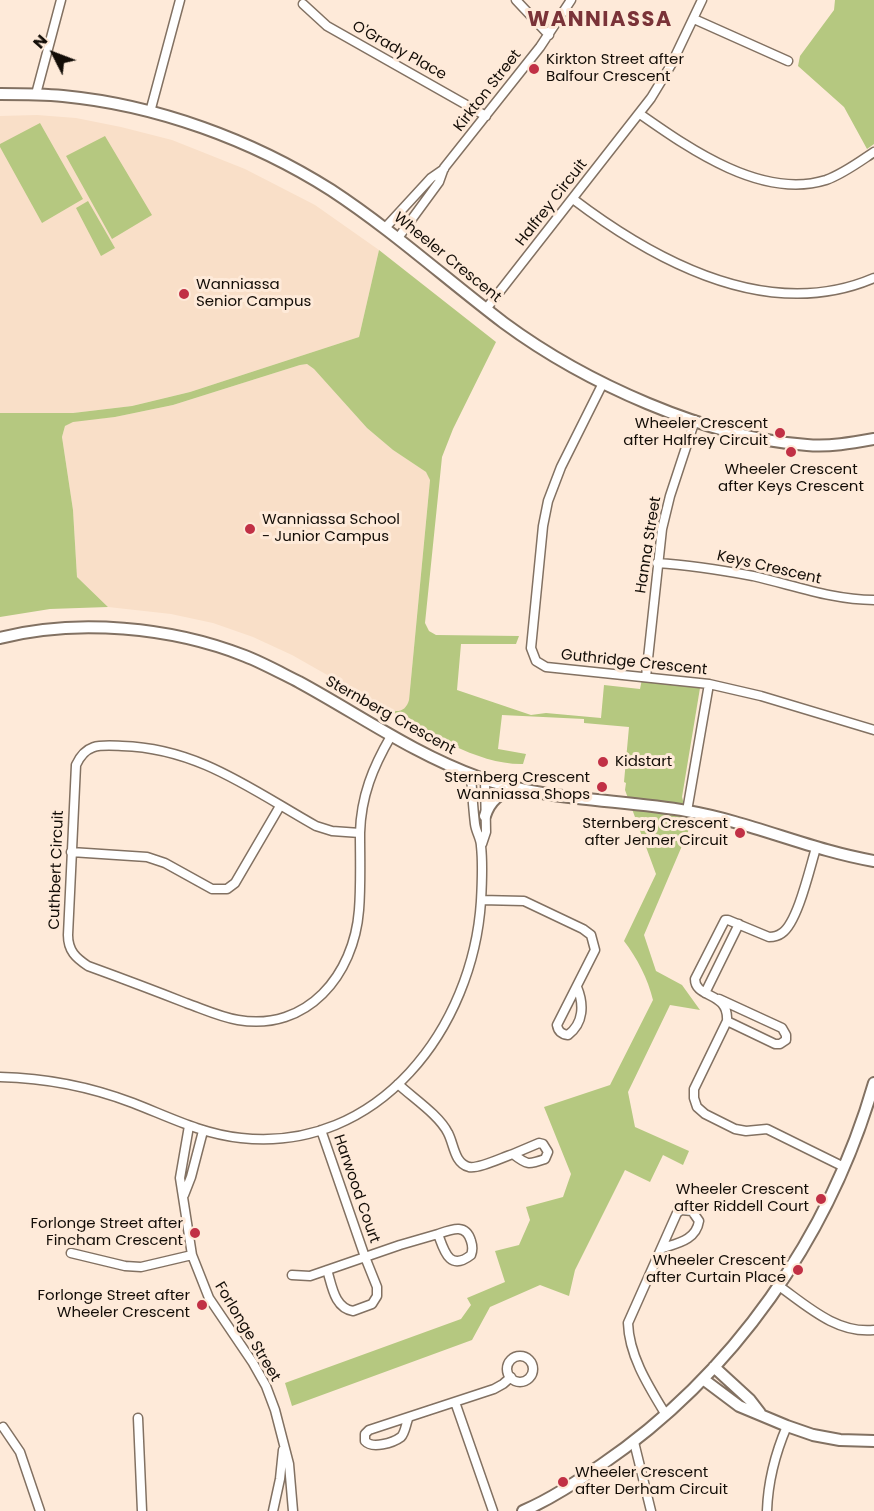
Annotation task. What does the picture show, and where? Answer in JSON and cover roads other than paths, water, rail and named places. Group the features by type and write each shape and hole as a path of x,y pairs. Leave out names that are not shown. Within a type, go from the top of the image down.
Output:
{"street":[{"path":"36,94 61,0"},
{"path":"150,112 180,0"},
{"path":"516,0 549,35"},
{"name":"Kirkton Street","path":"385,228 431,178 444,168 549,35 571,0"},
{"name":"Halfrey Circuit","path":"486,309 640,114 671,65 702,0"},
{"name":"O'Grady Place","path":"303,4 327,26 486,116"},
{"path":"694,19 788,61"},
{"name":"Wheeler Crescent","path":"0,94 64,96 122,105 220,135 279,161 330,190 385,228 526,338 603,383 656,407 746,435 808,446 849,444 874,439"},
{"path":"640,114 705,156 767,182 787,185 824,181 841,174 874,152"},
{"name":"Kirkton Street","path":"398,238 439,182 444,168"},
{"path":"573,199 590,212 663,256 720,281 749,289 792,293 820,292 847,287 874,278"},
{"name":"Guthridge Crescent","path":"603,383 561,467 548,501 543,526 531,648 536,661 546,667 709,684 760,696 874,730"},
{"name":"Hanna Street","path":"646,676 657,563 670,496 694,420"},
{"name":"Keys Crescent","path":"657,563 705,568 754,577 834,597 874,600"},
{"name":"Sternberg Crescent","path":"0,638 32,631 76,628 127,629 204,643 245,656 300,683 422,753 485,779 515,788 563,796 687,811 739,824 816,848 874,861"},
{"path":"687,811 709,684"},
{"name":"Cuthbert Circuit","path":"360,833 332,831 316,826 218,770 189,758 142,747 97,745 84,752 75,765 68,944 77,959 88,966 226,1018 266,1023 285,1019 301,1012 316,1002 336,977 347,957 355,934 359,910 360,833 364,796 371,773 391,735"},
{"path":"0,1077 20,1077 77,1086 134,1103 203,1131 241,1138 271,1139 321,1130 373,1106 398,1084 436,1039 456,1003 470,965 481,900 481,844 476,827 471,774"},
{"path":"481,844 486,832 485,779"},
{"path":"485,816 496,797 515,788"},
{"path":"71,852 147,857 165,863 213,890 227,889 235,884 280,806"},
{"path":"727,1021 775,1044 786,1040 782,1028 699,990 694,981 722,922 728,920 769,937 782,934 787,929 802,896 816,848"},
{"path":"481,900 524,901 591,935 595,950 557,1025 562,1034 567,1035 572,1032 583,1009 577,987"},
{"path":"705,993 739,924"},
{"path":"716,998 726,1008 727,1021 694,1089 697,1107 705,1114 735,1129 746,1131 767,1129 844,1167"},
{"path":"524,1511 570,1487 634,1442 703,1379 740,1338 779,1286 815,1229 844,1167 874,1083"},
{"path":"398,1084 440,1122 448,1132 457,1158 462,1163 476,1167 513,1154"},
{"name":"Forlonge Street","path":"189,1126 180,1178 192,1255 209,1298 253,1363 270,1396 289,1464 293,1511"},
{"name":"Harwood Court","path":"321,1130 377,1287 377,1296 372,1304 353,1311 342,1307 338,1302 327,1270"},
{"name":"Forlonge Street","path":"184,1195 203,1131"},
{"path":"663,1248 686,1240 692,1235 699,1221 692,1211 681,1210 677,1214 628,1323 628,1334 641,1371 666,1415"},
{"name":"Harwood Court","path":"292,1275 310,1276 454,1228 461,1228 467,1232 473,1246 471,1256 452,1261 447,1256 438,1234"},
{"path":"71,1254 124,1266 141,1267 192,1255"},
{"path":"779,1286 830,1320 853,1329 874,1330"},
{"path":"714,1368 750,1400 760,1413"},
{"path":"408,1419 404,1432 398,1438 374,1446 365,1442 365,1434 369,1430 494,1389 511,1377"},
{"path":"703,1379 739,1406 786,1426 813,1435 840,1440 874,1441"},
{"path":"455,1402 493,1511"},
{"path":"138,1418 142,1511"},
{"path":"767,1511 772,1467 786,1426"},
{"path":"3,1427 20,1452 40,1511"},
{"path":"634,1442 651,1511"},
{"name":"Forlonge Street","path":"273,1511 280,1479 283,1447"}],"place":[{"name":"Kirkton Street after Balfour Crescent","path":"534,69"},
{"name":"Wanniassa Senior Campus","path":"184,294"},
{"name":"Wheeler Crescent after Halfrey Circuit","path":"780,433"},
{"name":"Wheeler Crescent after Keys Crescent","path":"791,452"},
{"name":"Wanniassa School - Junior Campus","path":"250,529"},
{"name":"Kidstart","path":"603,762"},
{"name":"Sternberg Crescent Wanniassa Shops","path":"602,787"},
{"name":"Sternberg Crescent after Jenner Circuit","path":"740,833"},
{"name":"Wheeler Crescent after Riddell Court","path":"821,1199"},
{"name":"Forlonge Street after Fincham Crescent","path":"195,1233"},
{"name":"Wheeler Crescent after Curtain Place","path":"798,1270"},
{"name":"Forlonge Street after Wheeler Crescent","path":"202,1305"},
{"name":"Wheeler Crescent after Derham Circuit","path":"563,1482"}],"district":[{"name":"WANNIASSA","path":"600,21"}]}
